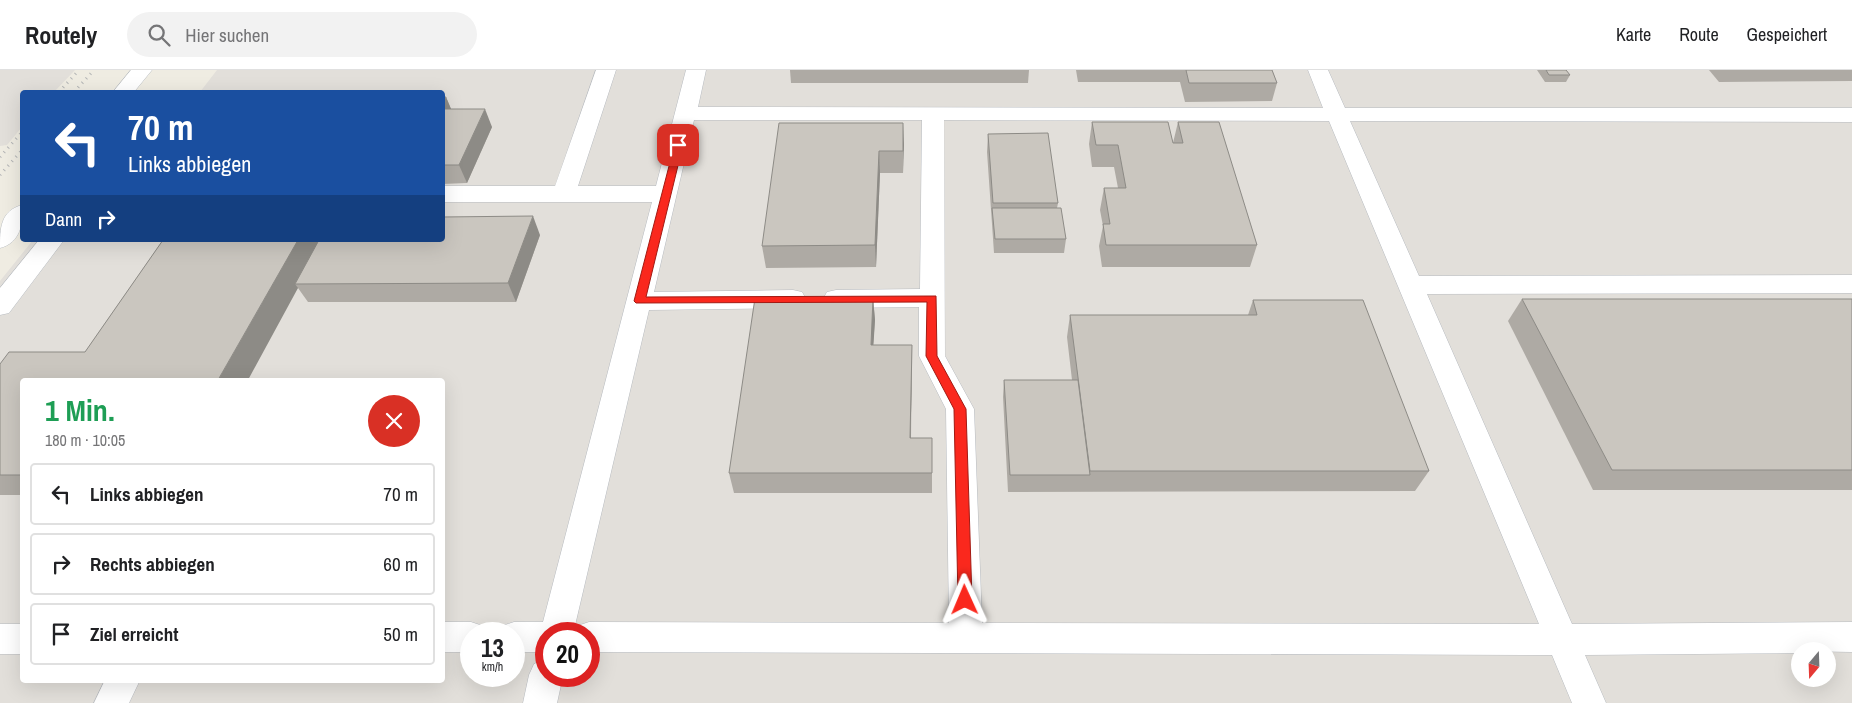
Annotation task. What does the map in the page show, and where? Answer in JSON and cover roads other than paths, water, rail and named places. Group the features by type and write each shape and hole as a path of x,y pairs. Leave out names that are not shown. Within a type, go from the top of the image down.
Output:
{"street":[{"path":"125,90 142,70"},
{"path":"564,194 606,70"},
{"path":"559,622 696,70"},
{"path":"1318,70 1589,703"},
{"path":"686,113 1852,115"},
{"path":"934,113 932,356 960,409 966,639"},
{"path":"445,194 666,194"},
{"path":"0,240 20,215"},
{"path":"0,306 50,242"},
{"path":"1410,285 1852,284"},
{"path":"640,301 932,298"},
{"path":"445,637 460,637"},
{"path":"600,637 1562,640 1852,637"},
{"path":"0,639 20,639"},
{"path":"111,703 121,683"},
{"path":"540,703 543,687"}],"railway":[{"path":"61,90 79,70"},
{"path":"76,90 94,70"},
{"path":"0,157 20,134"},
{"path":"0,175 20,152"}]}
